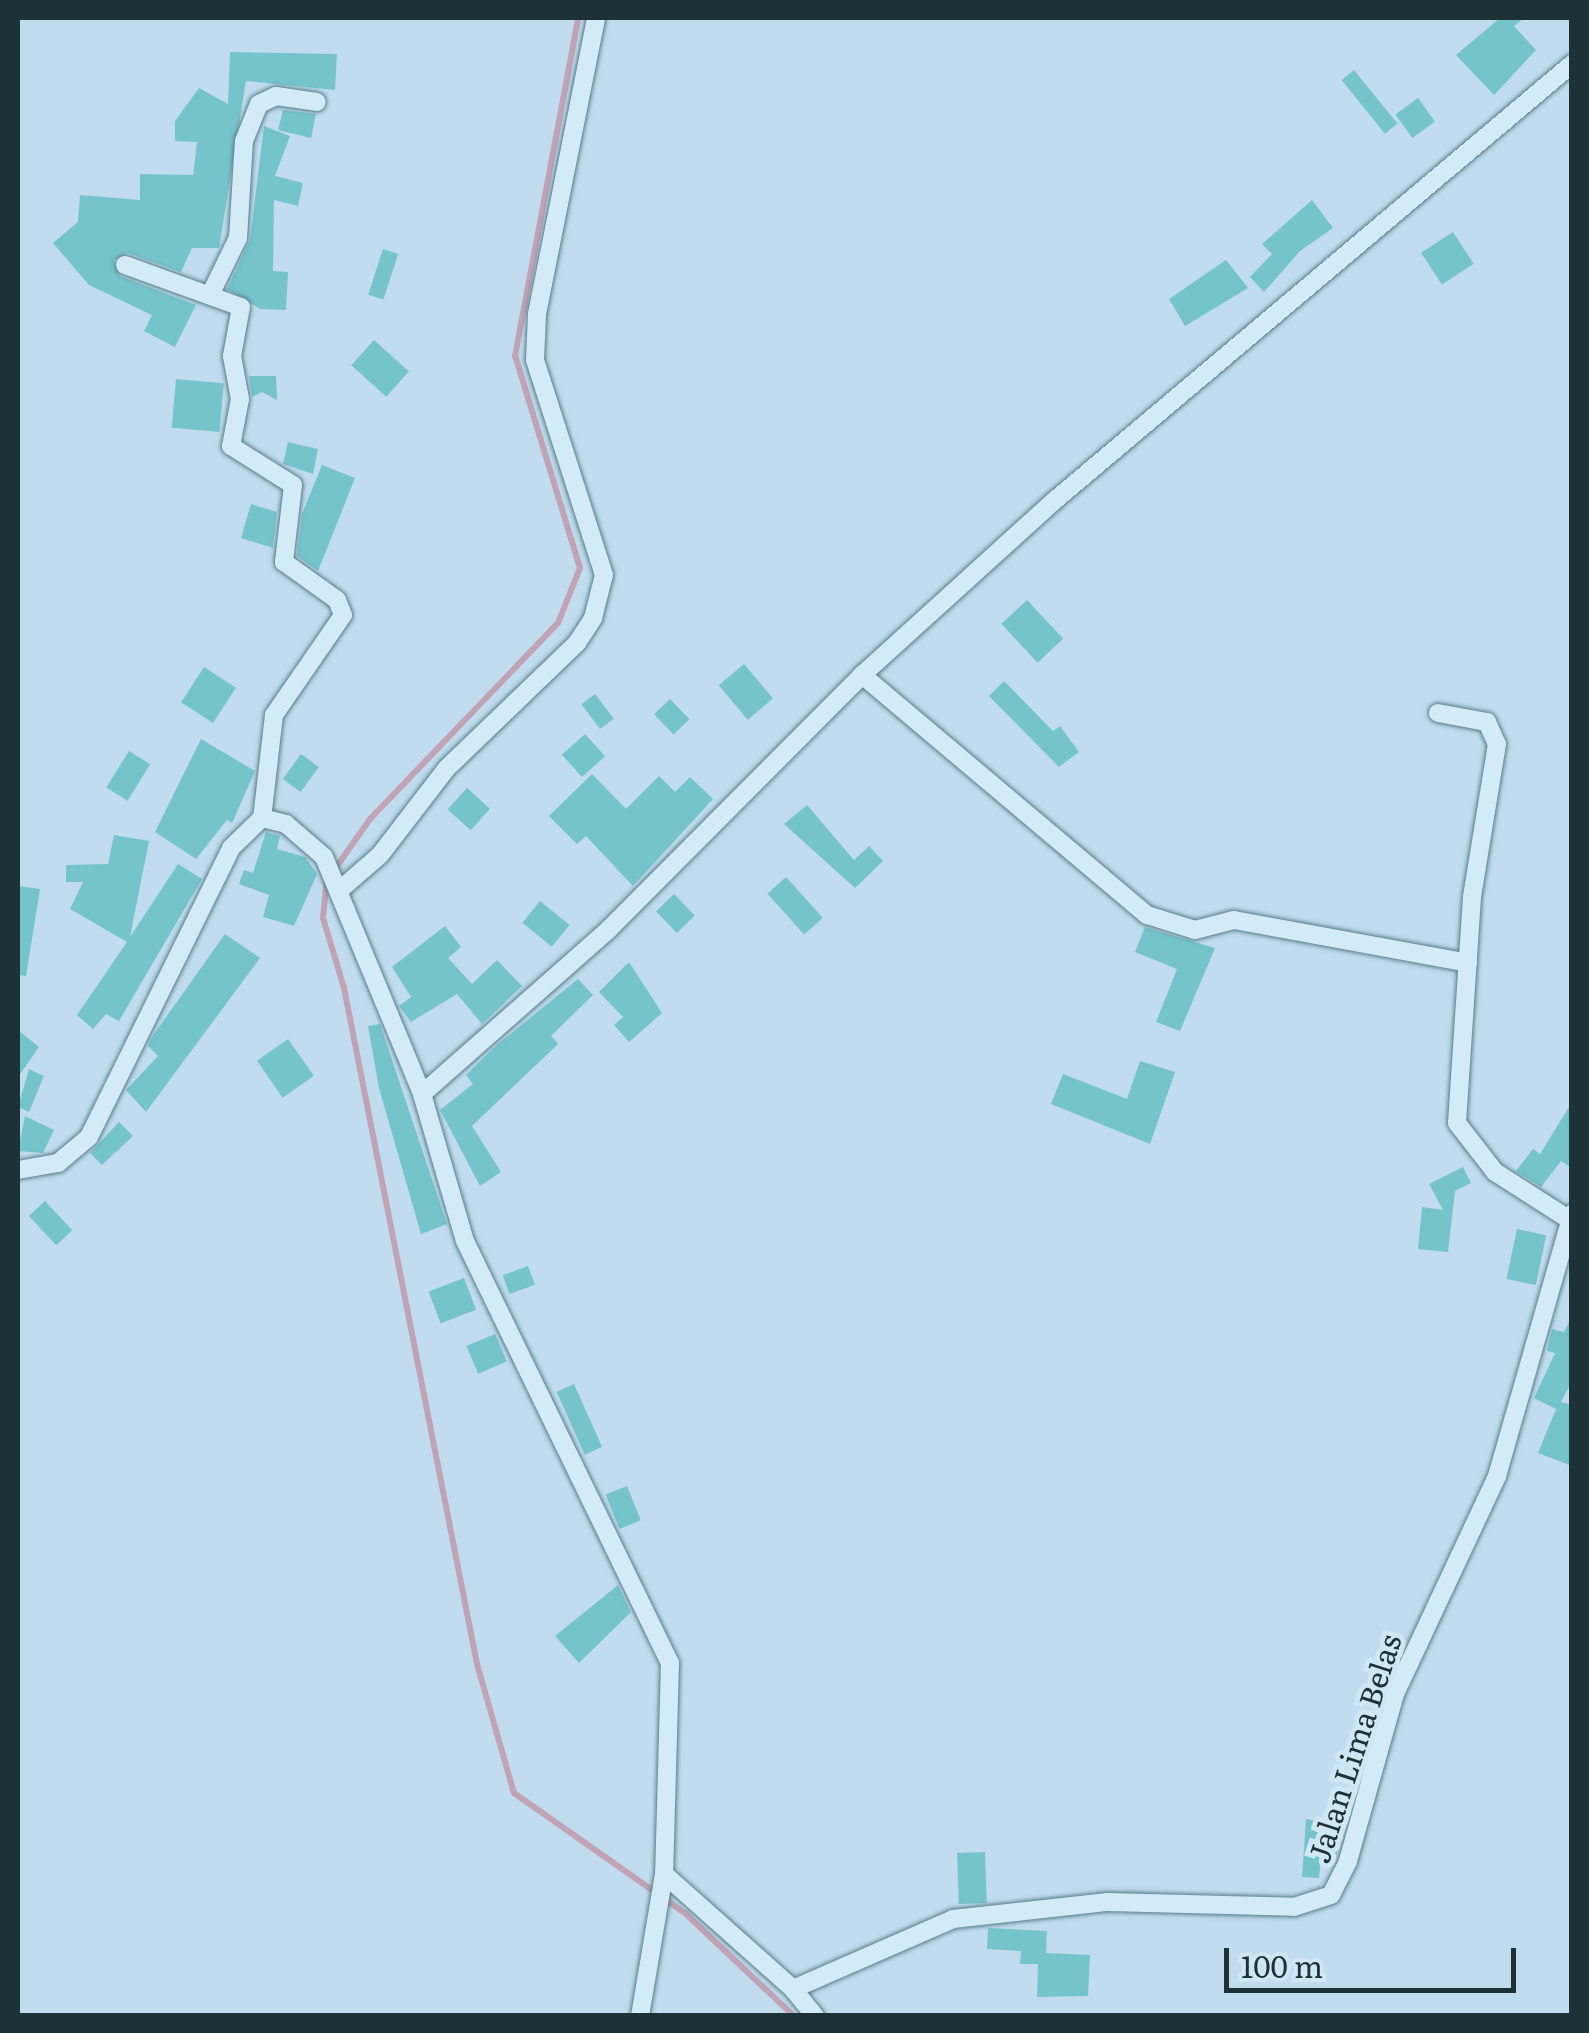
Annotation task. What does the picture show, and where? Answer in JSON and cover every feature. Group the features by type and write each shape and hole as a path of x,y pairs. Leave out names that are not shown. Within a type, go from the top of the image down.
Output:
{"street":[{"path":"334,872 380,855 447,768 577,644 593,618 604,575 535,360 537,314 596,18"},
{"path":"422,1094 609,929 862,675 1116,446 1572,64"},
{"path":"211,293 238,238 244,141 259,104 276,96 316,102"},
{"path":"18,1170 58,1162 90,1137 231,848 262,818 272,778 270,724 343,615 337,600 282,557 293,485 231,446 240,399 232,356 243,311 211,293 125,265"},
{"path":"862,675 1147,915 1195,930 1234,920 1468,963"},
{"path":"1438,713 1487,722 1497,744 1468,963 1462,1136 1495,1172 1571,1217"},
{"path":"262,818 286,824 334,872 360,955 422,1094 466,1241 666,1647 662,1880 640,2016"},
{"name":"Jalan Lima Belas","path":"793,1989 953,1919 1108,1902 1294,1907 1331,1895 1348,1861 1394,1694 1497,1476 1571,1217"},
{"path":"662,1880 793,1989 815,2016"}],"building":[{"path":"1500,18 1524,18 1514,26 1536,50 1494,95 1456,55"},
{"path":"230,52 337,54 335,90 246,81 219,248 192,248 181,272 128,253 114,260 120,276 196,305 175,347 144,331 152,315 89,285 53,243 78,222 80,195 140,200 140,174 193,175 197,142 175,141 175,121 199,88 228,104"},
{"path":"1354,70 1397,124 1385,134 1342,80"},
{"path":"1418,98 1435,121 1412,138 1395,114"},
{"path":"283,110 316,114 311,138 278,130"},
{"path":"264,126 290,136 275,176 303,183 298,206 274,200 273,271 288,272 286,310 260,309 227,289 250,240"},
{"path":"1312,200 1333,228 1300,251 1264,292 1250,277 1272,254 1262,244"},
{"path":"1453,232 1474,264 1442,285 1421,253"},
{"path":"383,249 398,254 383,300 368,295"},
{"path":"1226,260 1248,288 1185,326 1169,299"},
{"path":"374,340 409,371 386,397 351,365"},
{"path":"249,376 276,376 277,400 262,392 252,397"},
{"path":"176,379 224,383 220,432 172,428"},
{"path":"288,442 318,449 313,474 283,464"},
{"path":"322,465 355,478 318,571 297,556 302,514"},
{"path":"251,504 277,512 273,548 241,538"},
{"path":"1027,600 1063,639 1038,663 1001,624"},
{"path":"744,664 773,698 748,720 719,685"},
{"path":"204,667 236,688 213,723 181,702"},
{"path":"1004,681 1053,731 1060,726 1079,752 1059,767 989,696"},
{"path":"595,694 614,719 600,729 581,704"},
{"path":"670,699 689,719 674,734 654,714"},
{"path":"585,734 605,756 582,777 562,755"},
{"path":"201,739 255,771 232,823 227,820 196,859 155,832"},
{"path":"129,751 150,764 127,801 106,787"},
{"path":"301,754 319,767 301,792 283,779"},
{"path":"592,774 626,809 659,776 675,792 690,777 713,799 633,886 586,836 577,844 549,816"},
{"path":"467,788 490,809 471,830 448,810"},
{"path":"807,805 854,860 869,846 883,861 855,888 784,824"},
{"path":"266,832 280,836 277,849 305,857 317,874 294,926 263,917 269,895 239,884 244,870 253,873"},
{"path":"114,835 149,841 130,937 178,864 202,879 119,1021 106,1014 93,1029 77,1015 127,942 70,909 83,882 66,882 66,865 108,864"},
{"path":"786,877 823,918 804,935 767,894"},
{"path":"18,886 40,889 26,976 18,975"},
{"path":"674,894 695,916 677,933 656,911"},
{"path":"540,901 570,925 552,947 522,923"},
{"path":"445,926 461,947 448,958 472,984 497,960 522,986 482,1024 457,994 411,1022 399,1006 411,997 392,967"},
{"path":"1145,927 1215,948 1180,1031 1156,1022 1177,969 1135,952"},
{"path":"225,934 260,958 146,1112 126,1090 158,1056 148,1046 152,1037"},
{"path":"629,962 662,1013 629,1042 614,1025 623,1017 599,992"},
{"path":"578,979 593,995 551,1036 558,1044 472,1126 501,1172 480,1186 440,1110 473,1084 466,1075 498,1044"},
{"path":"380,1024 447,1224 421,1234 379,1088 368,1026"},
{"path":"18,1030 39,1047 18,1077"},
{"path":"288,1039 314,1076 283,1098 257,1061"},
{"path":"1140,1061 1175,1072 1150,1144 1051,1104 1063,1074 1127,1099"},
{"path":"29,1069 44,1076 29,1112 18,1107"},
{"path":"1572,1102 1572,1168 1561,1161 1541,1187 1516,1171 1533,1149 1540,1154"},
{"path":"25,1116 54,1130 43,1153 18,1151"},
{"path":"119,1122 133,1136 102,1165 90,1153"},
{"path":"1463,1167 1471,1183 1455,1191 1448,1252 1418,1249 1422,1207 1443,1210 1429,1184"},
{"path":"45,1201 72,1230 56,1245 29,1216"},
{"path":"1517,1229 1546,1235 1536,1285 1506,1279"},
{"path":"528,1266 535,1285 509,1294 503,1275"},
{"path":"464,1278 476,1310 441,1323 429,1292"},
{"path":"1572,1316 1572,1381 1561,1402 1572,1405 1572,1466 1538,1453 1556,1409 1534,1398 1555,1353 1547,1351 1552,1329 1564,1332"},
{"path":"495,1334 507,1362 478,1374 466,1346"},
{"path":"574,1384 602,1447 585,1455 557,1392"},
{"path":"627,1486 641,1520 620,1529 606,1495"},
{"path":"618,1585 631,1612 579,1663 555,1636"},
{"path":"1306,1819 1344,1827 1336,1856 1321,1856 1319,1878 1302,1877"},
{"path":"985,1852 987,1903 959,1904 957,1853"},
{"path":"988,1928 1047,1931 1046,1953 1090,1955 1088,1996 1037,1997 1038,1964 1020,1964 1021,1951 987,1949"}],"waterway":[{"path":"335,869 370,819 558,623 580,568 515,356 578,18"},
{"path":"327,879 323,918 344,988 477,1664 514,1793 686,1914 794,2016"}]}
